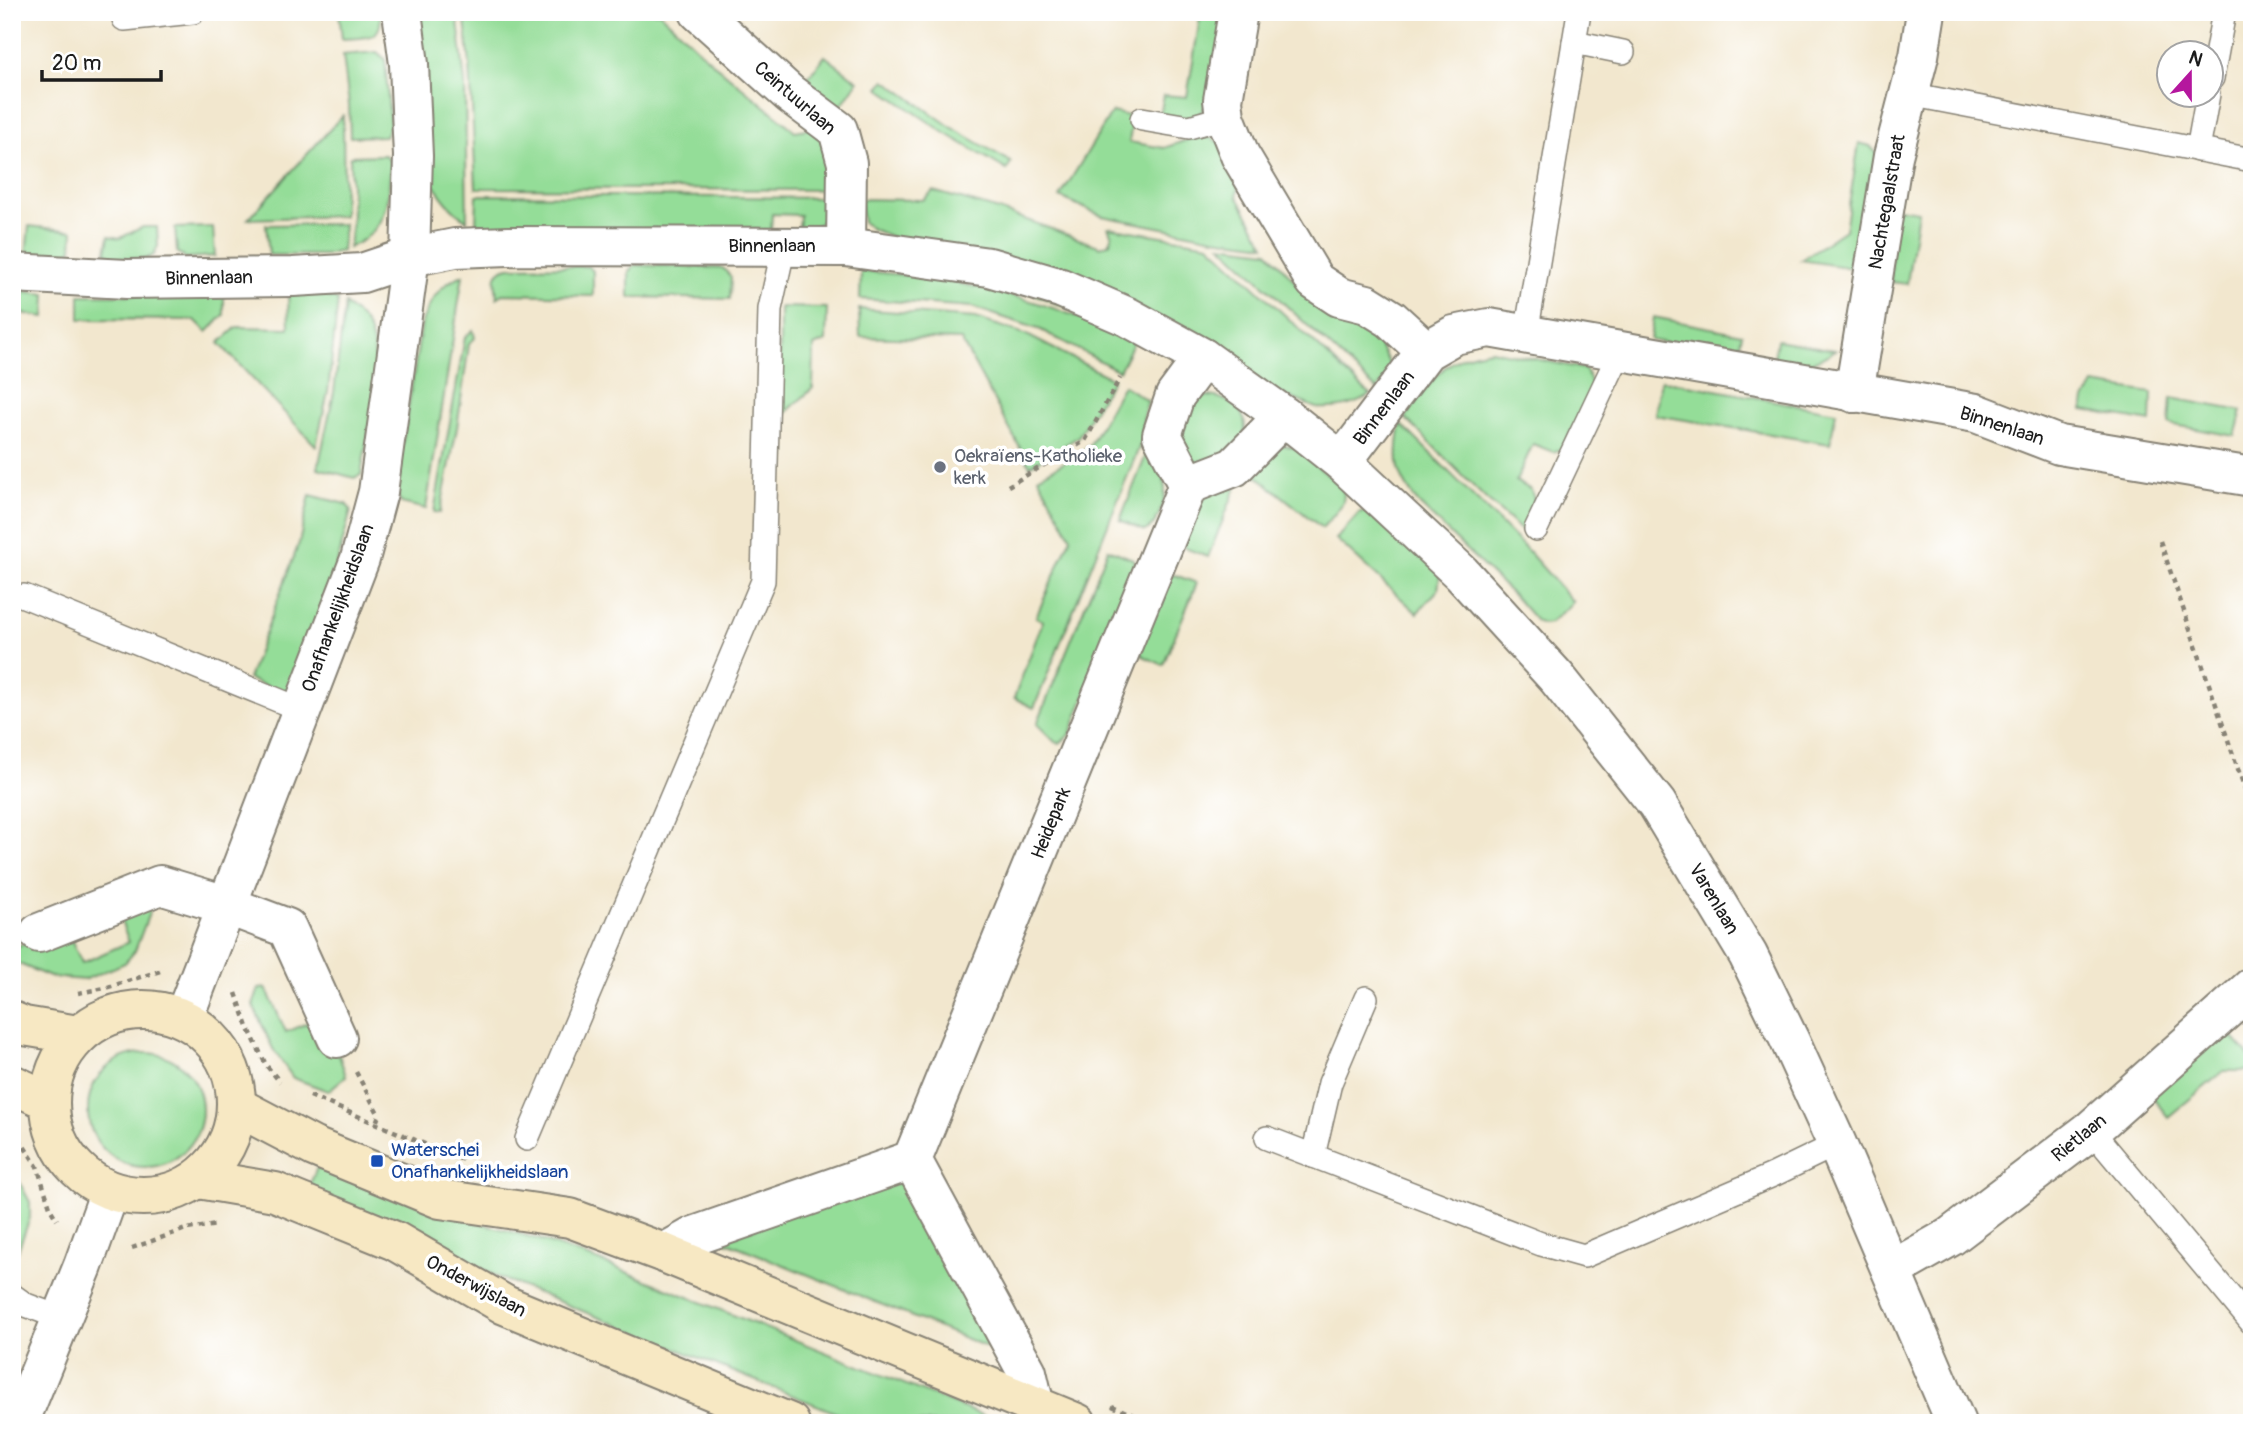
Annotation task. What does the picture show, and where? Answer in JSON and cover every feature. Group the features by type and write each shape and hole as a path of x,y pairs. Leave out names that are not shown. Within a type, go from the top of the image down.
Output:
{"main road":[{"path":"147,1008 184,1017 213,1039 232,1070 238,1107 233,1135 219,1159 199,1179 171,1193 140,1197 110,1191 78,1170 56,1139 49,1101 53,1077 62,1054 78,1035 110,1014 147,1008"},
{"path":"12,1021 24,1026 78,1035"},
{"path":"12,1084 49,1101"},
{"path":"238,1107 314,1147 439,1199 570,1218 664,1253 1077,1423"},
{"name":"Onderwijslaan","path":"199,1179 275,1192 395,1241 505,1306 790,1423"}],"street":[{"path":"402,12 409,64 413,156 410,257"},
{"name":"Ceintuurlaan","path":"699,12 790,94 838,130 847,163 846,247"},
{"path":"1224,117 1223,100 1238,12"},
{"name":"Nachtegaalstraat","path":"1854,393 1892,156 1919,56 1926,12"},
{"name":"Binnenlaan","path":"1224,117 1240,155 1315,281 1339,298 1367,304 1391,319 1426,351"},
{"name":"Binnenlaan","path":"12,273 127,279 293,277 362,273 410,257 455,248 846,247 989,267 1061,288 1128,317 1203,358 1342,462 1426,351 1454,335 1489,328 1976,413 2059,445 2252,477"},
{"name":"Onafhankelijkheidslaan","path":"184,1017 360,559 378,492 410,257"},
{"path":"1203,358 1175,396 1162,435 1188,485 1234,467 1284,416"},
{"name":"Varenlaan","path":"1342,462 1461,573 1557,678 1657,804 1748,955 1837,1144 1956,1423"},
{"name":"Heidepark","path":"912,1160 1188,485"},
{"path":"38,933 160,885 226,905 287,928 337,1038"},
{"name":"Rietlaan","path":"1892,1270 1950,1237 2091,1130 2252,987"},
{"path":"664,1253 694,1236 912,1160 1027,1372 1035,1406"},
{"path":"19,1423 83,1266 110,1191"}],"lane":[{"path":"124,19 193,12"},
{"path":"1526,335 1579,12"},
{"path":"2219,38 2224,12"},
{"path":"1574,42 1623,52"},
{"path":"1909,94 2252,160"},
{"path":"2198,150 2206,108"},
{"path":"1142,119 1189,127 1224,117"},
{"path":"527,1139 763,581 770,309 784,246"},
{"path":"1536,529 1620,352"},
{"path":"24,596 302,710"},
{"path":"1313,1156 1330,1083 1366,998"},
{"path":"2091,1130 2252,1323"},
{"path":"1268,1138 1541,1244 1584,1256 1773,1175 1837,1144"},
{"path":"12,1294 26,1305 61,1318"}],"path":[{"path":"1008,486 1085,441 1120,378"},
{"path":"2160,541 2252,810"},
{"path":"73,994 148,976 167,967"},
{"path":"232,989 238,995 248,1027 266,1065 282,1084"},
{"path":"337,1038 379,1115 376,1123"},
{"path":"303,1093 313,1098"},
{"path":"12,1132 37,1166 51,1210 58,1221"},
{"path":"125,1249 186,1229 220,1224"}],"green space":[{"path":"339,12 380,12 379,29 371,36 342,39"},
{"path":"419,12 457,12 465,84 467,221 446,202 431,178"},
{"path":"464,12 659,12 714,64 795,131 812,128 824,142 833,190 476,188 470,65"},
{"path":"1201,12 1225,12 1218,67 1211,96 1205,107 1195,116 1180,118 1160,115 1164,95 1187,97"},
{"path":"377,52 385,59 390,125 385,136 350,137 343,55"},
{"path":"825,56 858,81 841,106 831,109 804,82"},
{"path":"885,80 951,127 1011,162 1007,170 945,133 879,88"},
{"path":"1112,112 1133,117 1129,142 1164,148 1201,135 1223,144 1241,173 1237,196 1265,245 1102,216 1060,197"},
{"path":"343,115 344,216 248,219"},
{"path":"1859,143 1870,146 1877,154 1858,269 1801,260 1845,230"},
{"path":"385,155 391,162 384,212 375,229 349,248 352,219 350,156"},
{"path":"933,191 999,210 1101,247 1110,243 1112,236 1108,227 1209,244 1370,395 1344,406 1316,408 872,229 863,222 859,199 923,200"},
{"path":"477,195 832,198 823,221 813,227 799,230 800,215 772,214 771,230 494,228 476,223"},
{"path":"1892,207 1918,211 1907,284 1891,282"},
{"path":"344,224 342,251 325,255 269,255 266,225"},
{"path":"29,226 73,231 72,249 61,258 26,255"},
{"path":"143,227 157,227 158,246 154,255 146,259 112,258 106,252 109,236 120,238"},
{"path":"213,227 215,256 186,258 177,252 175,228"},
{"path":"1221,245 1268,251 1316,305 1371,329 1392,369 1377,390"},
{"path":"635,265 723,268 731,277 730,299 629,297 629,271"},
{"path":"588,266 593,271 593,296 502,294 497,298 495,278 503,269"},
{"path":"861,271 915,276 1023,299 1075,316 1134,342 1119,371 1041,330 972,307 860,299"},
{"path":"463,275 426,509 401,503 395,490 422,322 437,294 448,283"},
{"path":"12,290 46,294 45,317 12,312"},
{"path":"288,292 314,292 338,300 328,392 316,446 219,343 237,327 289,328"},
{"path":"80,295 224,295 224,315 207,332 195,320 80,319"},
{"path":"345,304 365,323 372,339 375,357 371,419 361,475 354,478 318,468 334,392"},
{"path":"780,307 827,308 826,341 814,346 813,388 780,418"},
{"path":"859,309 975,318 1025,334 1113,379 1078,437 1030,466 961,340 860,337"},
{"path":"1653,317 1742,334 1738,356 1650,340"},
{"path":"473,330 475,338 469,344 457,428 440,513 434,512 465,337"},
{"path":"1777,340 1835,350 1806,364 1773,363"},
{"path":"1491,350 1585,369 1594,388 1562,449 1553,452 1533,444 1516,481 1531,490 1536,505 1529,537 1486,499 1405,418 1439,372 1460,358"},
{"path":"1661,380 1836,412 1830,444 1655,415"},
{"path":"2094,384 2152,393 2151,422 2083,410"},
{"path":"1123,385 1148,401 1144,413 1142,440 1034,708 1014,698 1043,621 1036,617 1071,537 1038,477 1090,445"},
{"path":"1205,396 1219,398 1238,409 1244,421 1245,432 1237,452 1193,463 1174,424 1195,399"},
{"path":"2171,398 2242,411 2235,436 2169,424"},
{"path":"1401,424 1529,552 1573,602 1550,623 1542,624 1536,621 1515,597 1419,504 1401,476 1398,448"},
{"path":"1151,443 1163,475 1165,492 1157,519 1145,531 1120,520"},
{"path":"1283,445 1296,448 1342,487 1342,504 1322,528 1248,469 1273,447"},
{"path":"1241,475 1208,557 1185,548 1182,541 1202,499"},
{"path":"310,495 346,504 351,510 331,587 295,683 287,691 278,691 248,679 299,543"},
{"path":"1370,511 1440,574 1438,590 1417,613 1336,539 1360,512"},
{"path":"1108,549 1133,559 1136,566 1070,735 1060,743 1055,742 1037,724"},
{"path":"1175,575 1197,583 1163,665 1143,656 1137,648 1169,576"},
{"path":"154,900 135,951 125,963 84,980 50,977 12,961 12,948 36,939 70,937 82,963 129,942 119,916"},
{"path":"266,988 286,1032 314,1020 336,1046 346,1076 328,1091 293,1078 273,1049 253,1005 259,989"},
{"path":"2224,1028 2252,1059 2252,1071 2224,1071 2168,1117 2150,1094"},
{"path":"145,1053 167,1057 177,1062 193,1078 198,1088 202,1110 198,1132 193,1142 177,1158 167,1163 145,1167 123,1163 113,1158 97,1142 92,1132 88,1110 92,1088 97,1078 113,1062 123,1057"},
{"path":"319,1163 436,1211 538,1239 594,1259 1001,1423 861,1423 498,1277 307,1191"},
{"path":"12,1168 30,1202 30,1218 12,1266"},
{"path":"887,1179 919,1192 1004,1354 722,1240"}],"place":[{"name":"Oekraïens-Katholieke kerk","path":"940,467"},
{"name":"Waterschei Onafhankelijkheidslaan","path":"377,1161"}]}
